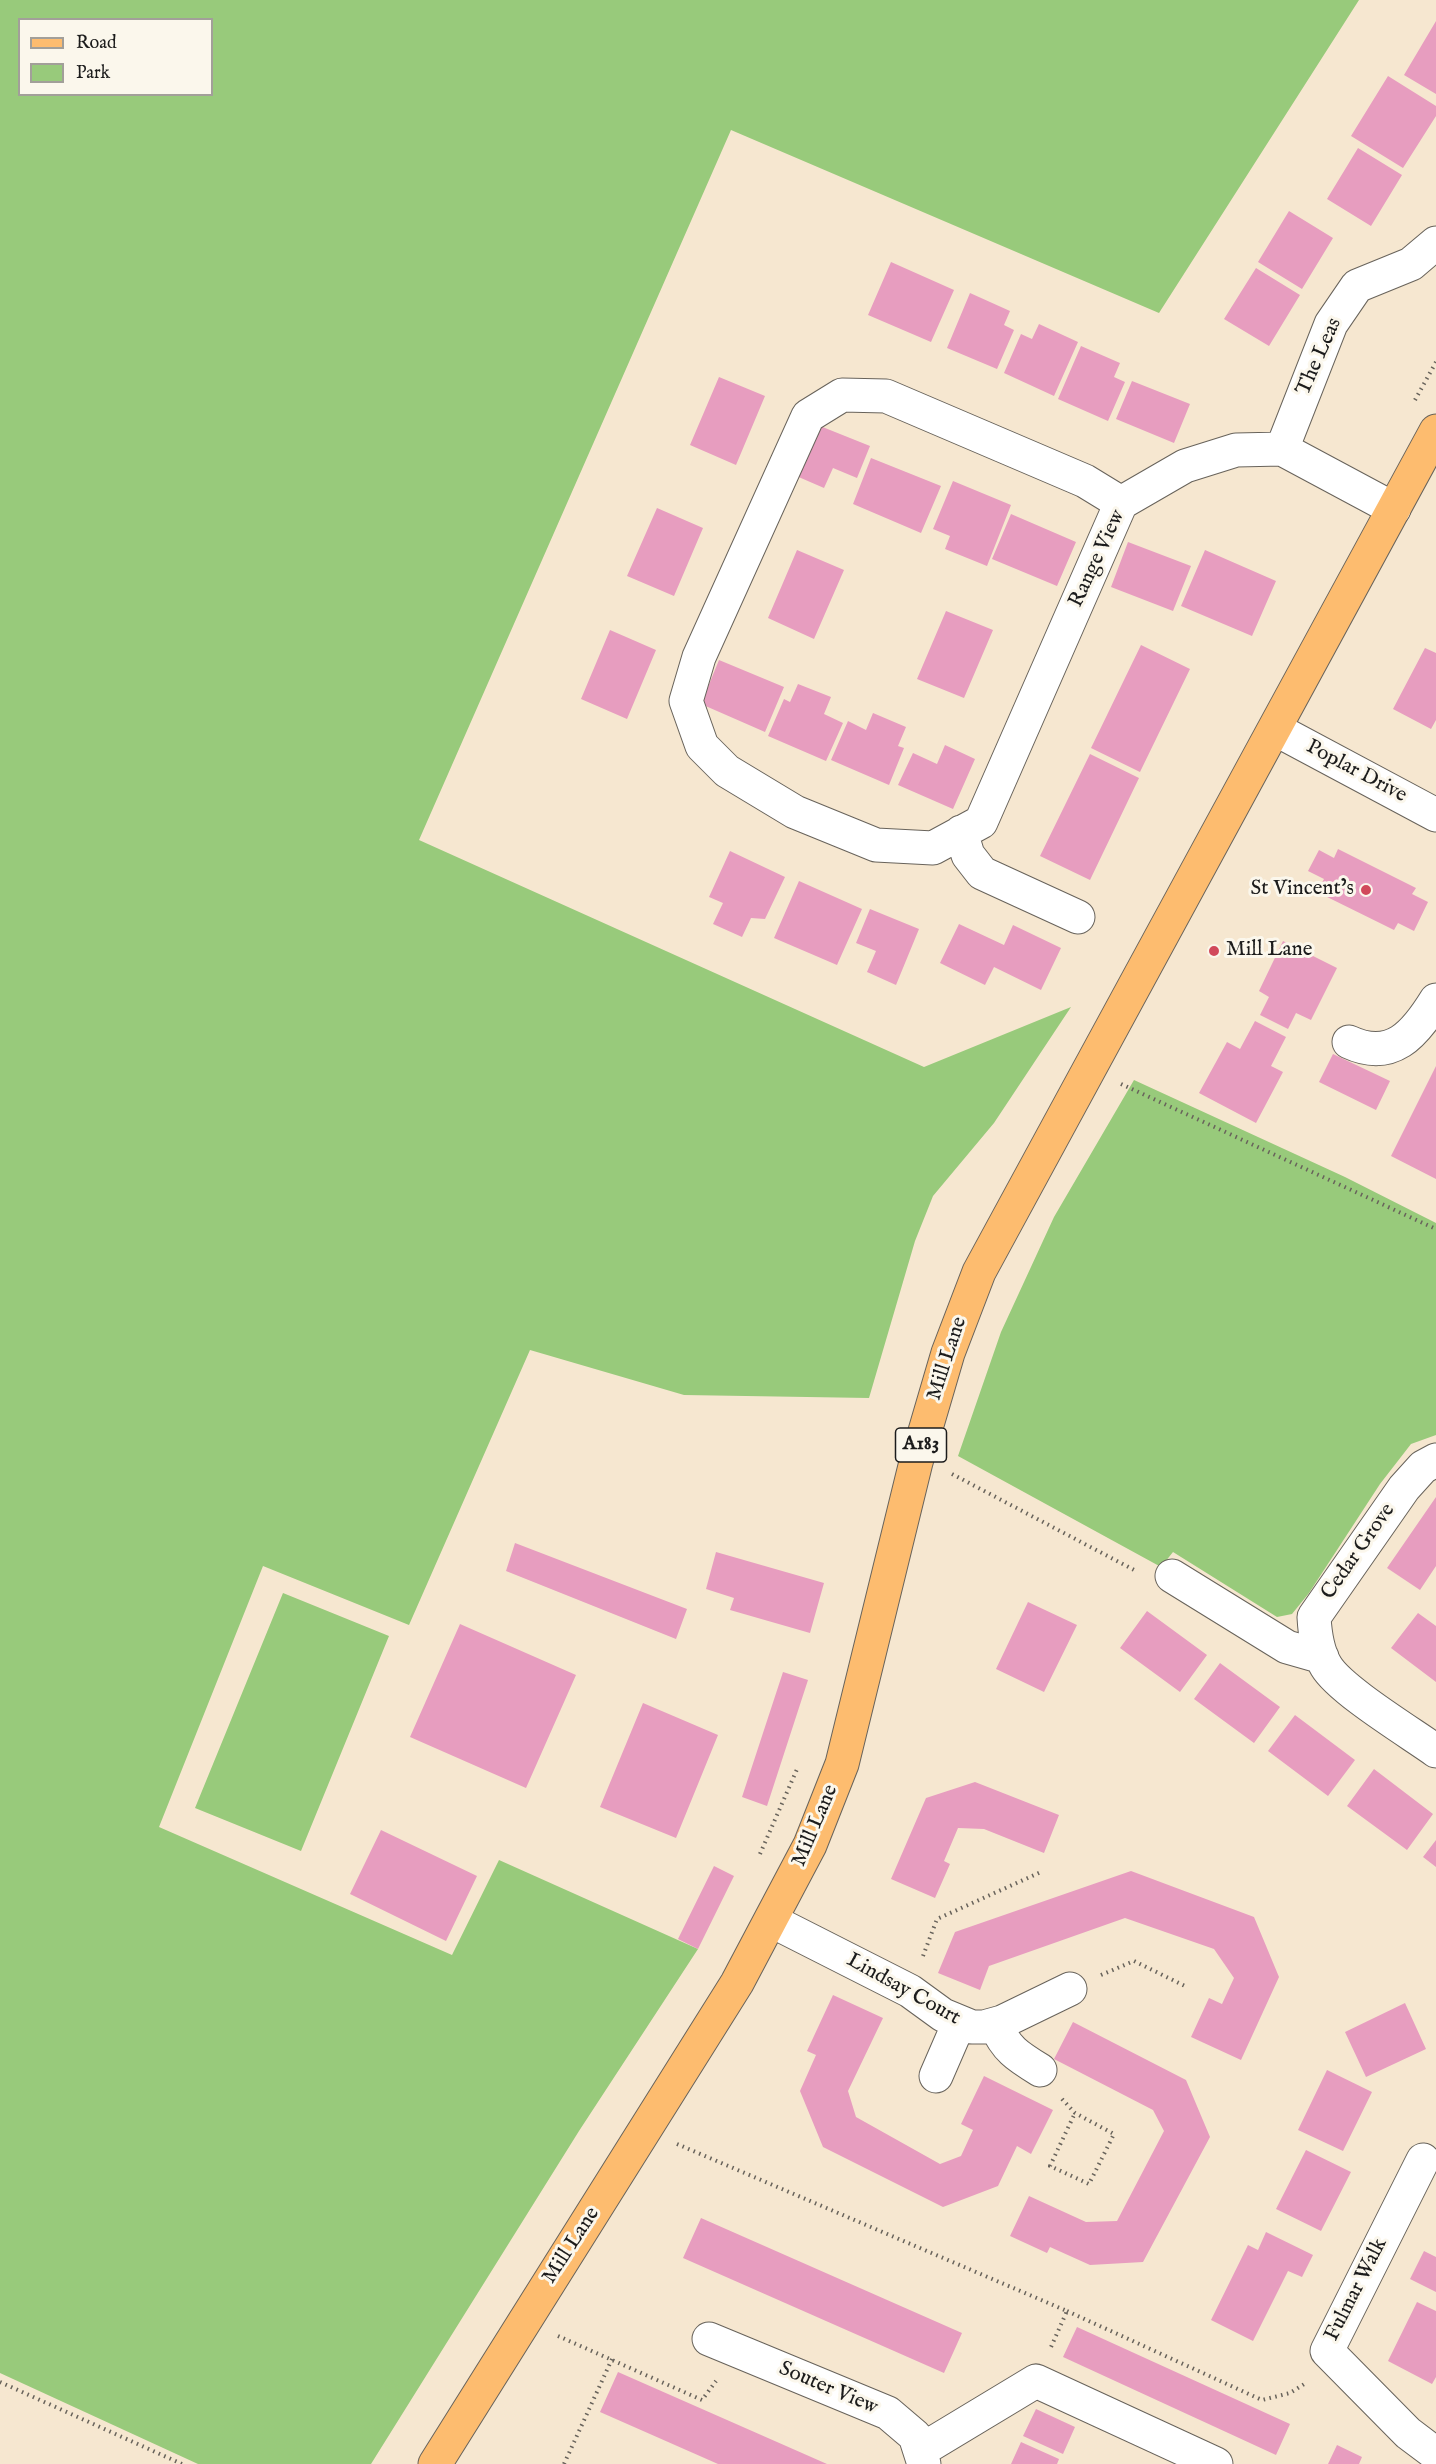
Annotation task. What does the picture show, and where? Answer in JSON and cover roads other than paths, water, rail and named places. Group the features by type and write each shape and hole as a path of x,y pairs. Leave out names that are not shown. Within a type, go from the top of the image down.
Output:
{"main road":[{"name":"Mill Lane","path":"435,2464 737,1983 810,1845 842,1764 916,1462 948,1353 980,1272 1436,431"}],"street":[{"name":"The Leas","path":"1282,449 1331,324 1357,286 1411,264 1436,243"},
{"path":"971,827 933,848 876,844 795,812 727,771 702,746 686,701 699,657 808,416 842,395 886,396 1085,481 1121,503"},
{"name":"Range View","path":"971,827 1121,503 1185,466 1236,450 1282,449 1394,509"},
{"name":"Poplar Drive","path":"1275,729 1436,815"},
{"path":"971,827 968,855 982,873 1078,918"},
{"path":"1349,1042 1365,1049 1387,1049 1419,1027 1436,1000"},
{"name":"Cedar Grove","path":"1436,1460 1423,1467 1404,1488 1314,1617 1315,1638 1326,1667 1349,1689 1436,1751"},
{"path":"1172,1576 1287,1647 1322,1657"},
{"name":"Lindsay Court","path":"771,1921 910,1991 943,2015 972,2027 995,2024 1070,1989"},
{"path":"936,2076 959,2023"},
{"path":"995,2024 1014,2055 1040,2070"},
{"name":"Fulmar Walk","path":"1424,2160 1327,2351 1408,2433 1436,2454"},
{"name":"Souter View","path":"709,2339 888,2413 915,2436 922,2458"},
{"path":"922,2458 1036,2381 1216,2464"}],"place":[{"name":"St Vincent’s","path":"1366,890"},
{"name":"Mill Lane","path":"1214,951"}]}
